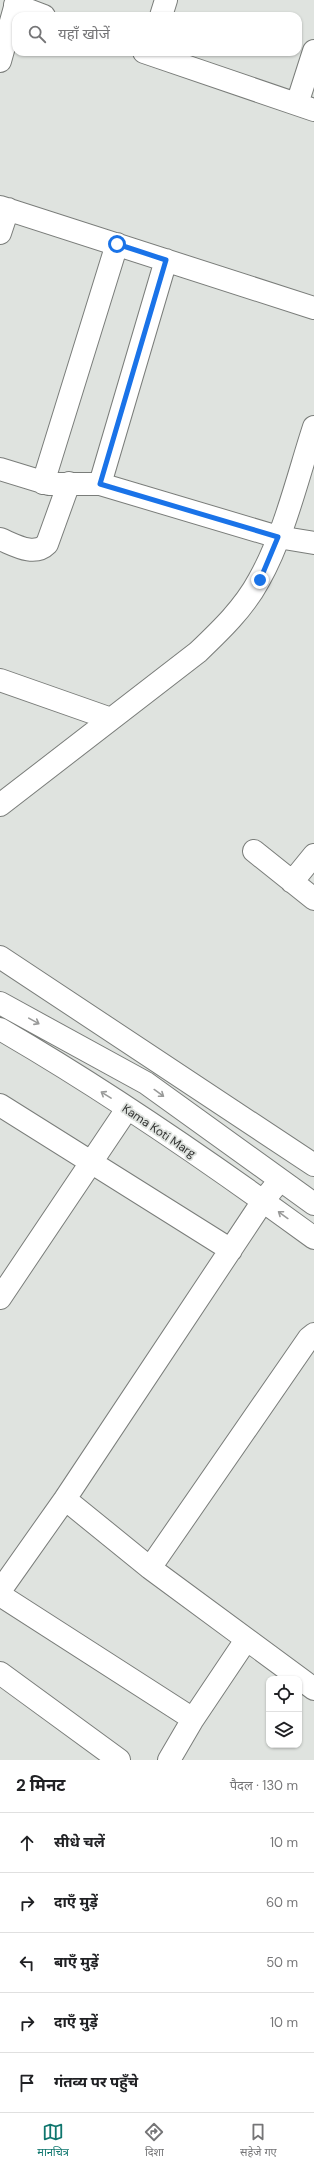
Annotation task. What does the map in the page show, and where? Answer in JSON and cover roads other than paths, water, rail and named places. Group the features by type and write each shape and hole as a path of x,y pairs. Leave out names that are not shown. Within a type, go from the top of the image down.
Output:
{"street":[{"path":"162,12 166,0"},
{"path":"16,3 35,12"},
{"path":"0,60 12,17"},
{"path":"157,56 306,107 314,51"},
{"path":"0,233 4,208 314,308"},
{"path":"43,483 117,244"},
{"path":"100,484 166,260"},
{"path":"0,805 198,652 226,625 260,580 278,537 314,428"},
{"path":"0,468 43,483 100,484 278,537 314,543"},
{"path":"0,540 34,550 43,548 46,544 69,483"},
{"path":"0,680 111,719"},
{"path":"254,851 314,899"},
{"path":"292,882 314,855"},
{"path":"0,957 314,1165"},
{"path":"0,1002 146,1083 280,1180 313,1200"},
{"name":"Kama Koti Marg","path":"0,1029 127,1109 263,1201 314,1238"},
{"path":"0,1104 231,1250"},
{"path":"0,1298 127,1109"},
{"path":"0,1591 65,1499 263,1201 280,1180"},
{"path":"150,1568 309,1338 314,1334"},
{"path":"65,1499 150,1568 314,1689"},
{"path":"0,1595 193,1719"},
{"path":"169,1760 193,1719 246,1640"},
{"path":"0,1673 119,1760"}]}
